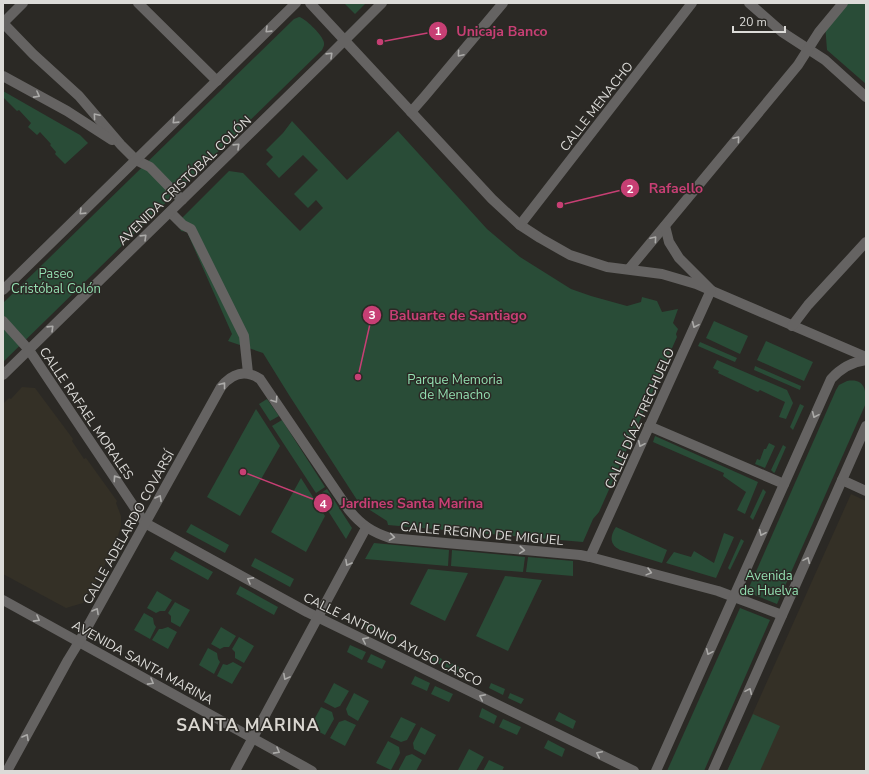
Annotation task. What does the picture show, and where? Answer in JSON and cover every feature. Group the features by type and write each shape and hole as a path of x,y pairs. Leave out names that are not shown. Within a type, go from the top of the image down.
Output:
{"street":[{"path":"23,3 3,23 33,54 78,96 121,146 136,160 150,167 182,200"},
{"path":"138,3 217,81"},
{"path":"3,290 296,3"},
{"path":"310,3 492,199 520,225 540,238 570,255 603,266 662,274 696,284 866,359"},
{"name":"AVENIDA CRISTÓBAL COLÓN","path":"3,375 345,41 382,3"},
{"path":"411,112 504,3"},
{"name":"CALLE MENACHO","path":"520,225 692,3"},
{"path":"749,3 782,32 825,60 866,96"},
{"path":"629,269 798,65 808,48 843,3"},
{"path":"3,76 67,111 121,146"},
{"path":"170,212 183,225 191,229 244,336 248,373"},
{"path":"665,226 669,242 679,258 711,290"},
{"path":"792,326 808,305 866,242"},
{"name":"CALLE DÍAZ TRECHUELO","path":"590,557 711,290"},
{"name":"CALLE RAFAEL MORALES","path":"3,321 29,350 145,522"},
{"path":"656,771 831,379 838,371 866,359"},
{"name":"CALLE ADELARDO COVARSÍ","path":"7,771 221,387 227,380 236,375 248,373"},
{"name":"CALLE REGINO DE MIGUEL","path":"248,373 254,375 265,386 357,520 366,528 378,534 390,538 580,555 718,591 734,597"},
{"path":"649,426 784,484"},
{"path":"714,771 866,426"},
{"path":"842,480 866,491"},
{"name":"CALLE ANTONIO AYUSO CASCO","path":"145,522 318,617 634,771"},
{"path":"235,771 366,528"},
{"path":"734,597 782,616"},
{"name":"AVENIDA SANTA MARINA","path":"3,600 312,771"}],"shaded area":[{"path":"22,387 35,388 73,439 72,441 84,459 86,458 117,501 116,503 121,516 121,526 118,540 89,595 83,603 66,608 3,574 3,404 9,398 11,399"},
{"path":"851,494 866,501 866,771 727,771"}],"green space":[{"path":"344,3 366,3 355,14"},
{"path":"844,3 866,3 866,84 827,50 825,24"},
{"name":"Paseo Cristóbal Colón","path":"299,17 309,23 322,37 324,46 322,50 3,362 3,303 294,19"},
{"path":"3,91 80,135 88,143 65,164 55,154 56,152 50,145 51,144 40,132 37,135 28,127 31,123 19,110 17,111 3,97"},
{"name":"Parque Memoria de Menacho","path":"292,121 347,180 398,131 487,229 520,257 571,289 591,296 627,306 641,302 642,297 657,301 662,312 678,309 673,323 678,329 676,334 677,337 599,512 593,519 583,542 388,525 387,521 359,503 263,353 228,341 232,334 187,232 181,231 178,222 229,171 243,173 300,231 323,208 316,200 308,208 294,194 318,170 303,155 279,178 266,164 273,157 266,150 283,133"},
{"path":"714,321 748,336 740,354 706,338"},
{"path":"766,341 813,362 804,381 757,360"},
{"path":"700,342 737,358 735,362 698,346"},
{"path":"717,360 787,390 793,403 786,419 779,417 785,402 760,390 758,392 718,373 719,371 713,368"},
{"path":"755,366 801,386 800,390 754,370"},
{"name":"Avenida de Huelva","path":"847,381 857,381 863,386 866,403 777,604 747,592 836,390 839,385"},
{"path":"267,399 279,416 270,421 259,404"},
{"path":"800,404 804,406 793,430 790,427"},
{"path":"256,409 280,446 240,516 207,497"},
{"path":"282,420 325,487 316,493 272,426"},
{"path":"655,436 758,482 745,514 737,510 746,492 723,476 724,473 653,442"},
{"path":"769,443 775,446 765,468 755,464 757,459 760,460 764,449 766,449"},
{"path":"783,445 786,447 774,473 771,470"},
{"path":"301,478 325,516 306,552 271,532"},
{"path":"327,489 352,528 346,539 318,495"},
{"path":"763,489 766,492 753,520 750,517"},
{"path":"191,524 229,545 225,553 186,532"},
{"path":"616,527 667,550 662,563 616,548 612,542 612,537"},
{"path":"724,533 734,537 716,578 666,563 674,552 691,557 694,551 714,563"},
{"path":"741,539 744,541 730,570 728,568"},
{"path":"374,543 449,550 448,566 365,559"},
{"path":"452,550 525,557 523,572 451,566"},
{"path":"175,551 213,572 208,580 170,559"},
{"path":"528,557 573,561 573,576 526,572"},
{"path":"255,558 294,579 290,587 251,566"},
{"path":"428,569 468,573 445,621 410,604"},
{"path":"505,576 542,580 508,651 476,636"},
{"path":"240,586 278,607 274,615 236,594"},
{"path":"157,591 172,600 165,611 156,613 147,608"},
{"path":"175,602 190,610 180,627 171,622 171,616 168,613"},
{"name":"Avenida de Huelva","path":"740,608 770,620 704,771 667,771"},
{"path":"144,613 153,618 156,627 150,639 134,630"},
{"path":"365,620 379,627 377,632 363,626"},
{"path":"168,627 177,632 168,649 152,640 159,629"},
{"path":"221,627 236,636 229,647 220,649 211,644"},
{"path":"384,630 398,637 395,642 382,635"},
{"path":"239,637 254,646 244,663 235,658 235,652 232,649"},
{"path":"350,645 366,652 362,660 347,652"},
{"path":"208,648 217,653 220,662 214,674 199,665"},
{"path":"428,652 442,659 440,664 426,658"},
{"path":"371,654 386,661 382,669 367,662"},
{"path":"447,661 461,668 458,673 445,667"},
{"path":"233,662 242,667 232,684 217,676 223,664 227,665"},
{"path":"415,676 430,683 427,691 411,684"},
{"path":"334,683 349,691 340,706 335,708 324,702"},
{"path":"491,683 505,689 503,695 489,688"},
{"path":"435,686 453,694 449,702 431,694"},
{"path":"354,693 369,701 358,721 348,715 346,709"},
{"path":"510,693 524,699 521,704 508,698"},
{"path":"321,707 332,712 334,719 325,735 310,727"},
{"path":"482,708 497,716 494,724 479,717"},
{"path":"559,712 576,721 573,729 555,720"},
{"path":"753,714 780,726 760,771 727,771"},
{"path":"401,717 416,724 407,740 401,742 390,737"},
{"path":"503,719 521,727 517,735 499,727"},
{"path":"345,720 356,725 345,746 330,738 339,722"},
{"path":"421,727 436,735 425,755 414,749 413,743"},
{"path":"548,740 565,749 562,757 544,748"},
{"path":"388,741 399,747 400,753 391,770 376,763"},
{"path":"469,749 484,757 476,771 459,771 458,770"},
{"path":"412,754 422,760 416,771 398,771 406,756"},
{"path":"489,760 504,767 502,771 483,771"}],"place":[{"name":"Unicaja Banco","path":"380,42"},
{"name":"Rafaello","path":"560,205"},
{"name":"Baluarte de Santiago","path":"358,377"},
{"name":"Jardines Santa Marina","path":"243,472"}],"district":[{"name":"SANTA MARINA","path":"248,725"}]}
